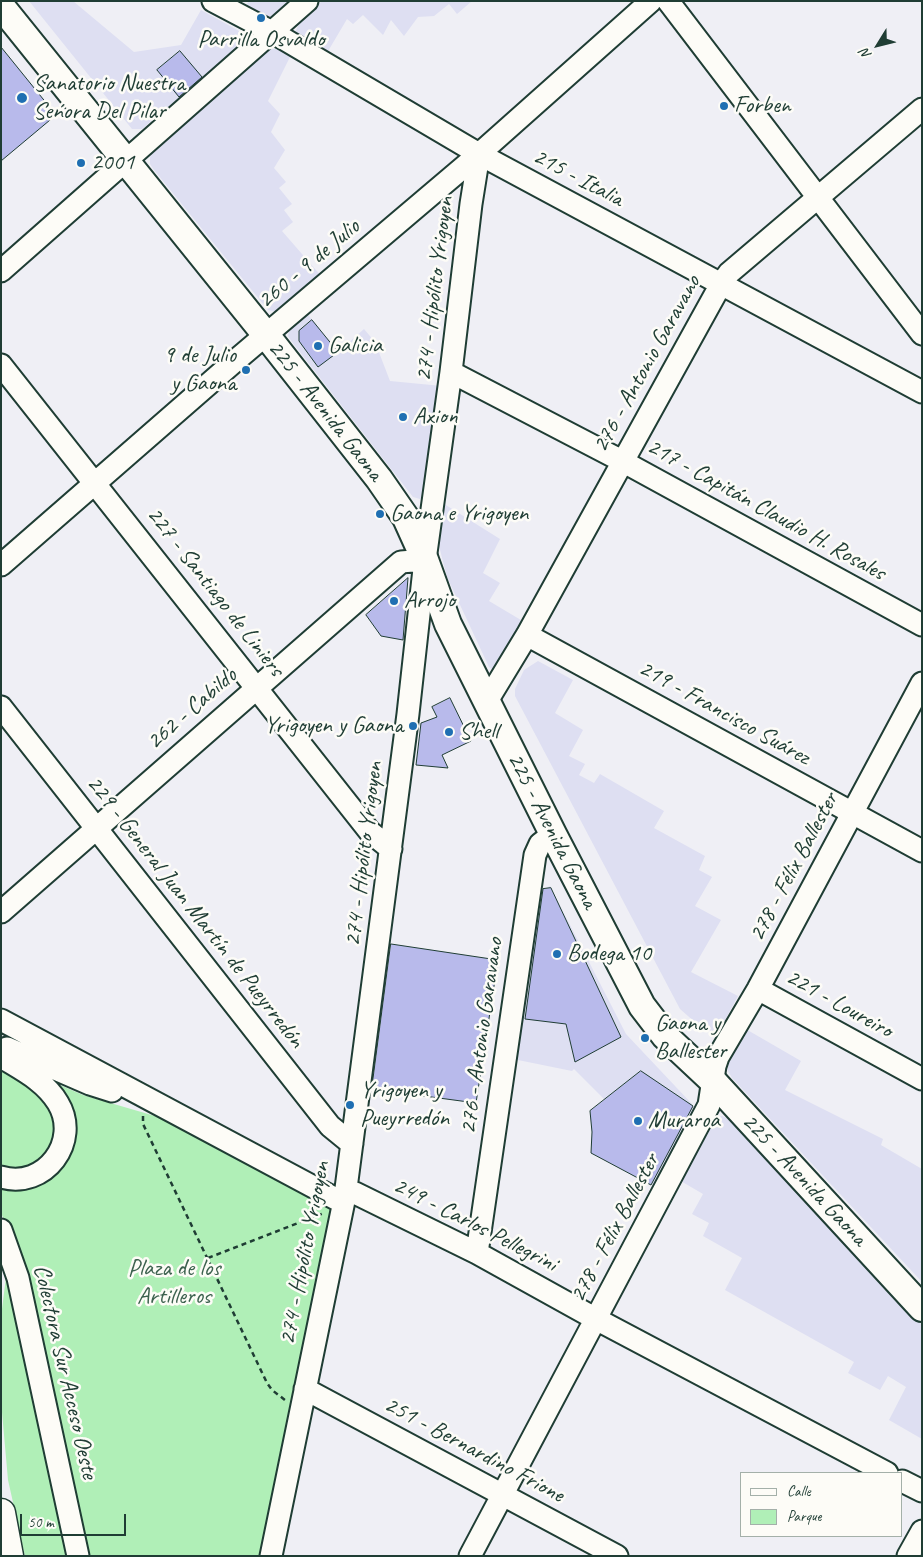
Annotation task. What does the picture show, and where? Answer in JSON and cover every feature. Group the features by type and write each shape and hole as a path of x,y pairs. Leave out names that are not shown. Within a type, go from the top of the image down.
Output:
{"highway":[{"path":"1,1513 9,1556"}],"main road":[{"name":"225 - Avenida Gaona","path":"1,6 266,335 406,518 425,560 448,624 642,1006 665,1036 713,1081 922,1308"}],"street":[{"name":"215 - Italia","path":"214,1 272,32 479,154 922,392"},
{"path":"1,271 307,1"},
{"name":"260 - 9 de Julio","path":"1,565 266,335 479,154 650,1"},
{"path":"668,1 922,334"},
{"name":"276 - Antonio Garavano","path":"487,701 527,635 622,461 721,284 729,273 922,109"},
{"name":"274 - Hipólito Yrigoyen","path":"271,1556 298,1395 352,1144 408,714 425,560 479,154"},
{"name":"227 - Santiago de Liniers","path":"1,365 370,832 391,848"},
{"name":"217 - Capitán Claudio H. Rosales","path":"451,372 622,461 922,624"},
{"name":"262 - Cabildo","path":"1,912 401,562 425,560"},
{"name":"219 - Francisco Suárez","path":"527,635 922,851"},
{"name":"278 - Félix Ballester","path":"470,1556 709,1105 718,1057 758,989 922,683"},
{"name":"229 - General Juan Martín de Pueyrredón","path":"1,708 330,1126 352,1144"},
{"name":"276 - Antonio Garavano","path":"477,1253 535,855 540,844 553,834"},
{"name":"221 - Loureiro","path":"758,989 922,1079"},
{"name":"249 - Carlos Pellegrini","path":"1,1020 336,1198 339,1202 355,1193 477,1253 596,1319 885,1472"},
{"name":"249 - Carlos Pellegrini","path":"1,1045 90,1084 170,1110"},
{"path":"1,1057 40,1082 51,1092 64,1116 66,1130 63,1145 54,1160 44,1170 32,1177 23,1179 1,1177"},
{"name":"Colectora Sur Acceso Oeste","path":"1,1230 18,1278 78,1556"},
{"name":"251 - Bernardino Frione","path":"298,1395 503,1495 617,1556"},
{"path":"903,1482 922,1492"},
{"path":"908,1556 922,1531"}],"path":[{"path":"143,1113 143,1124 267,1383 278,1396 298,1395"},
{"path":"207,1259 339,1202"}],"shaded area":[{"path":"29,1 73,1 134,52 181,45 201,10 239,31 243,35 243,44 142,129 132,129"},
{"path":"249,1 290,1 269,18 244,8"},
{"path":"322,1 472,1 457,14 449,4 434,16 418,17 404,36 391,20 383,35 363,15 353,24 347,19 324,58 294,35 300,21"},
{"path":"279,48 291,55 268,101 280,114 271,132 285,150 274,168 286,182 279,188 292,204 284,210 293,222 282,231 322,277 277,312 268,310 154,170 150,164 150,157 152,151 264,53"},
{"path":"305,311 338,352 364,329 375,342 390,381 442,386 426,495 420,499 413,497 288,336 291,321"},
{"path":"441,502 500,539 483,573 500,583 489,601 526,623 494,671 489,667 447,577 438,542"},
{"path":"538,661 573,680 555,713 583,730 569,756 585,764 579,775 594,783 600,774 664,811 654,828 705,856 699,870 712,877 695,906 721,920 691,972 738,996 718,1033 705,1031 680,1009 515,696 515,689 524,670"},
{"path":"550,886 626,1034 692,1104 694,1110 655,1186 591,1153 590,1111 605,1100 574,1069 572,1071 513,1059 538,892"},
{"path":"744,1028 801,1061 785,1090 883,1139 881,1145 922,1169 922,1282 732,1078 726,1061"},
{"path":"722,1116 729,1119 922,1325 922,1439 889,1420 906,1387 888,1376 880,1390 848,1373 854,1362 725,1290 742,1258 703,1236 709,1223 692,1214 703,1194 679,1180 712,1119"}],"green space":[{"path":"1,1069 46,1096 60,1127 50,1155 24,1171 1,1168"},
{"name":"Plaza de los Artilleros","path":"57,1085 83,1095 179,1123 330,1205 333,1212 261,1556 87,1556 17,1248 1,1213 1,1184 55,1170"},
{"path":"6,1277 68,1556 25,1556 8,1480 1,1401 1,1317"}],"building":[{"name":"Sanatorio Nuestra Seńora Del Pilar","path":"1,47 56,115 1,161"},
{"path":"180,51 202,77 179,97 157,70"},
{"name":"Galicia","path":"312,320 338,352 318,367 299,341 299,331"},
{"name":"Arrojo","path":"408,578 403,640 381,636 366,615"},
{"path":"450,698 471,741 442,755 448,768 416,765 421,723 437,717 432,707"},
{"name":"Bodega 10","path":"551,888 621,1037 575,1062 566,1024 525,1019 543,889"},
{"path":"391,944 498,960 476,1103 372,1089"},
{"name":"Muraroa","path":"641,1071 693,1106 651,1185 591,1153 590,1111"}],"place":[{"name":"Parrilla Osvaldo","path":"261,18"},
{"name":"Sanatorio Nuestra Seńora Del Pilar","path":"22,98"},
{"name":"Forben","path":"724,106"},
{"name":"2001","path":"81,163"},
{"name":"Galicia","path":"318,346"},
{"name":"9 de Julio y Gaona","path":"246,370"},
{"name":"Axion","path":"403,417"},
{"name":"Gaona e Yrigoyen","path":"380,514"},
{"name":"Arrojo","path":"394,601"},
{"name":"Yrigoyen y Gaona","path":"413,726"},
{"name":"Shell","path":"449,732"},
{"name":"Bodega 10","path":"557,954"},
{"name":"Gaona y Ballester","path":"645,1038"},
{"name":"Yrigoyen y Pueyrredón","path":"350,1105"},
{"name":"Muraroa","path":"638,1121"}]}
